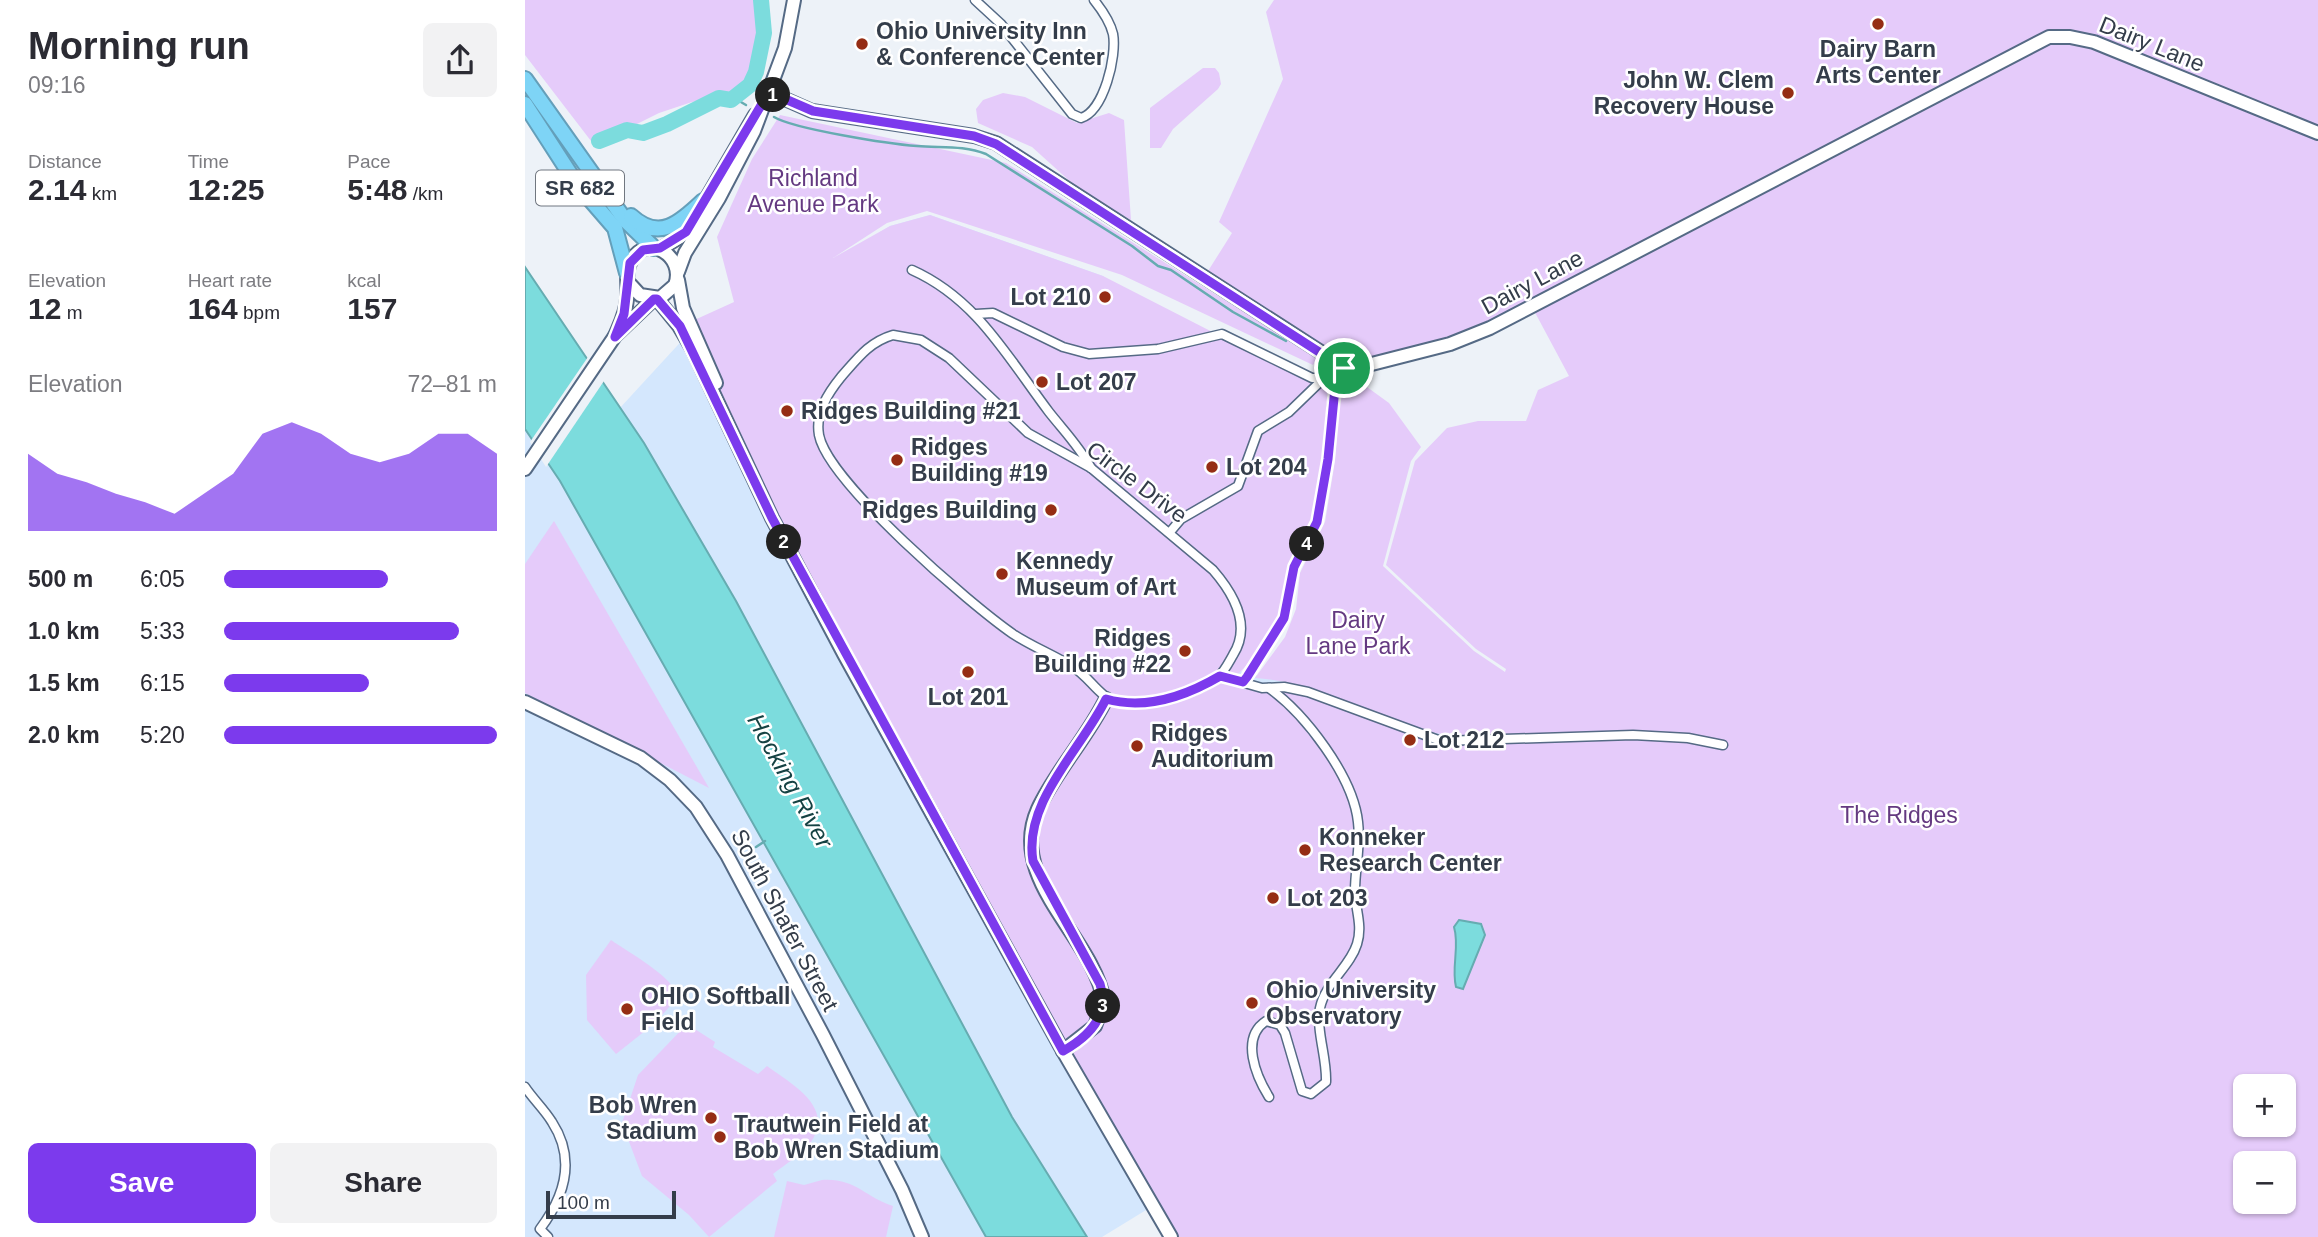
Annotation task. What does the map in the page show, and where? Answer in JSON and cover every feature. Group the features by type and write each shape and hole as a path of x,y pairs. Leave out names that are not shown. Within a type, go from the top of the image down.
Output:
{"highway":[{"name":"SR 682","path":"525,79 610,194 630,226 657,248"},
{"name":"SR 682","path":"525,104 585,194 615,228 627,277"},
{"path":"610,194 639,224 654,230 678,224 703,201"}],"street":[{"path":"615,337 624,314 627,277 634,257 643,250 657,248 686,232 760,110 785,48 794,0"},
{"path":"975,0 1006,30 1072,114 1081,118 1094,111 1106,85 1113,41 1107,20 1094,0"},
{"name":"Dairy Lane","path":"1344,368 1356,369 1390,362 1478,333 2049,37 2070,37 2094,42 2318,133"},
{"path":"769,92 813,111 974,136 996,144 1344,368"},
{"path":"525,469 615,337 655,299 670,292 685,253 719,198 754,131 760,110"},
{"path":"657,248 672,257 678,274 683,308 713,375 721,411"},
{"path":"912,270 941,286 977,314 1050,413 1080,447 1091,468"},
{"path":"627,277 640,295 655,299 689,342 796,564 1063,1051 1171,1237"},
{"path":"977,314 993,313 1077,353 1158,349 1222,334 1313,377 1322,378 1344,368"},
{"name":"Circle Drive","path":"1106,699 1087,677 1013,634 913,551 838,467 820,438 820,418 829,393 862,352 883,338 908,336 924,341 949,358 1040,442 1091,468 1170,532 1221,579 1238,611 1241,632 1239,643 1220,676"},
{"path":"1170,532 1181,519 1233,492 1244,477 1258,430 1289,412 1320,382 1329,383 1344,368"},
{"path":"1243,682 1284,618 1294,567 1317,522 1328,459 1335,388 1344,368"},
{"path":"1063,1051 1095,1026 1104,1001 1094,972 1037,873 1032,851 1032,831 1044,799 1093,725 1106,699 1130,704 1151,702 1201,687 1220,676 1269,688 1284,687 1308,692 1427,737 1448,742 1633,735 1688,738 1723,745"},
{"path":"1269,688 1289,702 1306,723 1350,790 1358,819 1360,842 1355,887 1359,924 1357,945 1325,993 1319,1012 1326,1082 1311,1094 1302,1091 1285,1033 1280,1025 1266,1021 1255,1031 1252,1049 1257,1070 1269,1097"},
{"name":"South Shafer Street","path":"525,702 641,758 670,780 697,807 727,855 823,1035 902,1190 922,1237"},
{"path":"525,1087 554,1124 565,1159 564,1186 540,1229 548,1237"}],"shaded area":[{"path":"930,215 1103,276 1317,478 1281,610 1239,671 1302,686 1452,736 1498,1016 1272,1133 1102,1237 525,1237 525,427 561,472 699,322 850,251 890,226"}],"green space":[{"path":"525,0 764,0 767,23 755,83 737,95 692,102 659,113 603,141 591,141 525,55"},
{"name":"The Ridges","path":"1274,0 2318,0 2318,1237 1171,1237 772,518 690,322 734,302 717,237 752,159 780,115 1006,163 1317,358 1313,365 1122,275 927,211 887,223 833,258 890,226 930,215 1103,276 1328,391 1323,458 1311,520 1289,564 1278,617 1251,661 1237,675 1256,686 1284,687 1427,737 1462,737 1410,726 1308,688 1255,678 1285,637 1296,609 1300,573 1325,522 1335,461 1339,406 1349,374 1389,403 1421,447 1411,461 1383,566 1474,651 1505,672 1506,669 1476,649 1386,565 1415,461 1447,428 1478,421 1526,421 1538,390 1569,376 1531,305 1490,328 1344,367 1208,271 1232,233 1219,222 1283,79 1266,12"},
{"path":"1203,68 1215,68 1219,73 1221,84 1218,89 1173,129 1161,148 1150,148 1150,108"},
{"path":"1003,93 1025,97 1077,123 1109,113 1124,120 1131,220 1083,193 1032,147 978,123 976,109 983,100"},
{"path":"554,521 709,788 525,693 525,564"},
{"name":"OHIO Softball Field","path":"611,940 660,973 675,989 678,997 655,1023 616,1054 587,1020 586,975"},
{"name":"Bob Wren Stadium","path":"687,1024 715,1042 713,1047 758,1074 767,1066 787,1080 807,1097 818,1117 817,1129 811,1142 773,1174 777,1181 709,1237 689,1215 642,1176 622,1123 638,1075"},
{"path":"822,1180 852,1185 893,1206 886,1237 774,1237 787,1181 804,1185"}],"water":[{"name":"Hocking River","path":"525,267 644,443 736,601 1012,1117 1087,1237 986,1237 560,481 525,429"},
{"path":"1459,920 1481,924 1485,935 1463,989 1456,987 1454,972 1454,927"}],"pier":[{"path":"590,354 606,378 546,467 530,442"}],"waterway":[{"path":"599,141 627,130 643,133 719,98 731,100 750,85 756,72 764,33 761,0"},
{"path":"734,98 746,105"},
{"path":"774,117 843,135 904,145 961,148 986,154 1132,246 1158,266 1171,270 1233,312 1286,341"},
{"path":"756,847 765,841"}],"place":[{"name":"Dairy Barn Arts Center","path":"1878,24"},
{"name":"Ohio University Inn & Conference Center","path":"862,44"},
{"name":"John W. Clem Recovery House","path":"1788,93"},
{"name":"Lot 210","path":"1105,297"},
{"name":"Lot 207","path":"1042,382"},
{"name":"Ridges Building #21","path":"787,411"},
{"name":"Ridges Building #19","path":"897,460"},
{"name":"Lot 204","path":"1212,467"},
{"name":"Ridges Building","path":"1051,510"},
{"name":"Kennedy Museum of Art","path":"1002,574"},
{"name":"Ridges Building #22","path":"1185,651"},
{"name":"Lot 201","path":"968,672"},
{"name":"Lot 212","path":"1410,740"},
{"name":"Ridges Auditorium","path":"1137,746"},
{"name":"Konneker Research Center","path":"1305,850"},
{"name":"Lot 203","path":"1273,898"},
{"name":"Ohio University Observatory","path":"1252,1003"},
{"name":"OHIO Softball Field","path":"627,1009"},
{"name":"Bob Wren Stadium","path":"711,1118"},
{"name":"Trautwein Field at Bob Wren Stadium","path":"720,1137"}],"route":[{"path":"769,92 813,111 974,136 1010,150 1344,368 1335,388 1328,459 1317,522 1294,567 1284,618 1247,677 1243,682 1220,676 1201,687 1146,703 1120,703 1106,699 1093,725 1044,799 1033,822 1031,840 1037,873 1094,972 1103,993 1103,1009 1095,1026 1073,1046 1063,1051 772,518 680,326 657,299 654,299 615,337 624,314 630,263 643,250 660,248 686,232 769,92"}],"park label":[{"name":"Richland Avenue Park","path":"813,191"},
{"name":"Dairy Lane Park","path":"1358,633"}]}
